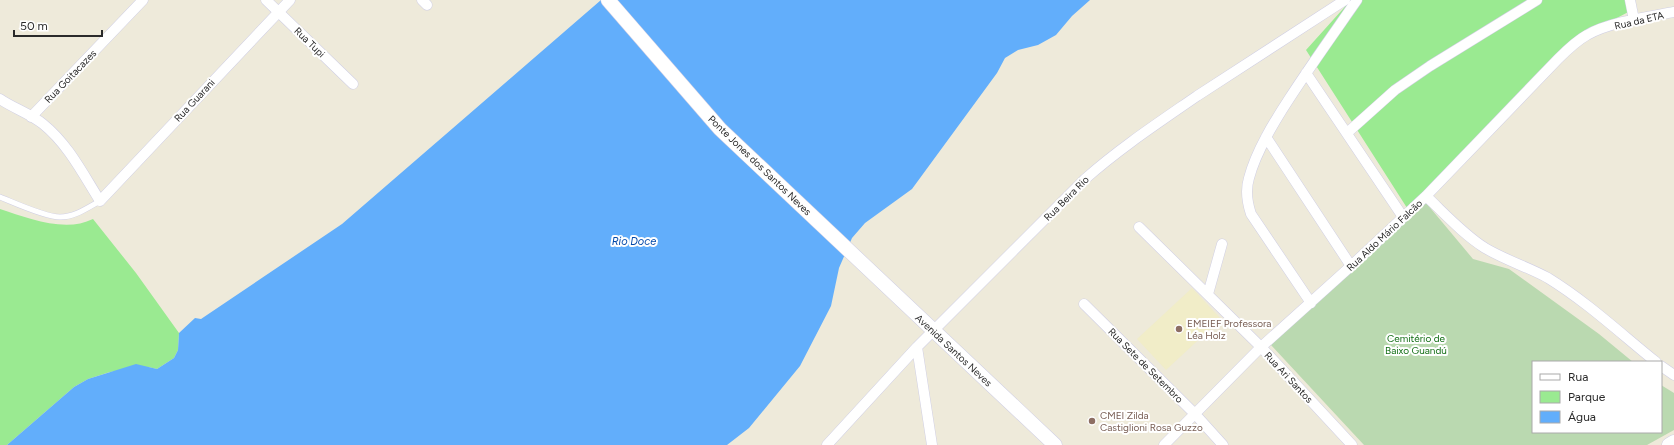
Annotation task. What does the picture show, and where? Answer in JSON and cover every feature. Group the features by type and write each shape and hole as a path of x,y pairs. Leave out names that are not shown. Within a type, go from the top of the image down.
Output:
{"street":[{"name":"Rua Goitacazes","path":"30,116 143,0"},
{"name":"Rua Tupi","path":"266,0 354,84"},
{"name":"Rua Guarani","path":"100,201 290,0"},
{"name":"Ponte Jones dos Santos Neves","path":"608,0 720,129 852,254"},
{"name":"Rua Beira Rio","path":"827,445 917,347 1085,179 1107,160 1139,136 1253,59 1345,0"},
{"path":"1311,303 1251,214 1247,201 1249,178 1266,137 1306,73 1357,0"},
{"path":"1347,133 1395,90 1430,66 1537,0"},
{"path":"1630,0 1634,20"},
{"name":"Rua da ETA","path":"1604,28 1674,12"},
{"name":"Rua Aldo Mário Falcão","path":"1164,445 1261,347 1311,303 1426,196 1558,59 1587,34 1604,28"},
{"path":"1306,73 1403,217"},
{"path":"0,99 41,123 60,141 100,201"},
{"path":"1266,137 1351,266"},
{"path":"1426,196 1471,238 1505,258 1547,278 1567,291 1590,307 1655,361"},
{"name":"Rua Ari Santos","path":"1139,227 1261,347 1352,445"},
{"path":"1208,294 1222,244"},
{"name":"Avenida Santos Neves","path":"852,254 1056,445"},
{"name":"Rua Sete de Setembro","path":"1084,304 1195,414 1224,445"},
{"path":"917,347 932,445"},
{"path":"1662,367 1674,375"},
{"path":"1668,445 1674,442"}],"lane":[{"path":"0,198 39,212 59,217 82,212 100,201"}],"shaded area":[{"name":"EMEIEF Professora Léa Holz","path":"1192,288 1221,319 1166,370 1137,339"}],"green space":[{"path":"1351,0 1635,0 1636,8 1569,43 1409,211 1306,50"},
{"name":"Cemitério de Baixo Guandú","path":"1417,202 1427,204 1473,259 1509,269 1599,334 1632,361 1532,361 1532,433 1662,433 1662,386 1674,393 1674,430 1647,445 1364,445 1271,345 1392,223"},
{"path":"0,209 46,223 71,225 93,219 136,273 179,333 178,350 174,358 157,369 148,367 110,372 88,379 74,387 7,445 0,445"}],"water":[{"name":"Rio Doce","path":"601,0 1090,0 1072,16 1056,35 1038,45 1018,50 1005,58 997,73 912,189 865,223 852,238 839,268 831,306 800,366 749,428 727,445 7,445 74,387 88,379 136,364 157,369 174,358 178,350 179,333 195,318 201,319 342,224"}],"place":[{"name":"EMEIEF Professora Léa Holz","path":"1179,329"},
{"name":"CMEI Zilda Castiglioni Rosa Guzzo","path":"1092,421"}]}
